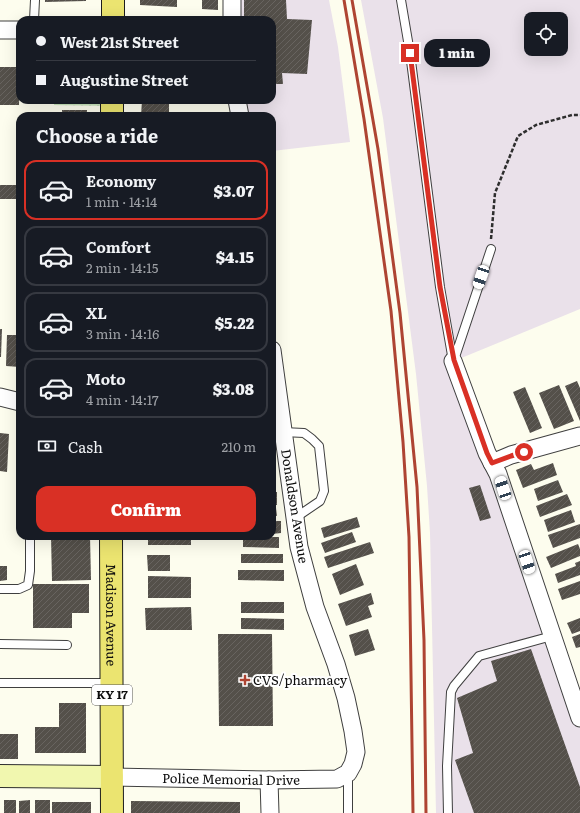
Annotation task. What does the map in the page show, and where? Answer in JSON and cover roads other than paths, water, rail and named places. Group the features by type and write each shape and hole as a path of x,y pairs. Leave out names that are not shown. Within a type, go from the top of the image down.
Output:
{"main road":[{"path":"113,0 113,16"},
{"name":"Madison Avenue","path":"111,540 112,813"},
{"path":"0,776 112,777"}],"street":[{"path":"232,0 232,16"},
{"path":"0,30 16,30"},
{"path":"454,360 487,453 498,474 580,718"},
{"name":"Donaldson Avenue","path":"276,380 299,547 315,607 336,664 348,705 353,732 356,752 353,764 348,773"},
{"path":"0,397 16,401"},
{"path":"492,463 580,436"},
{"name":"Police Memorial Drive","path":"112,777 270,780 337,779 348,773"},
{"path":"270,780 270,813"}],"lane":[{"path":"34,16 35,0"},
{"path":"403,1 440,287 454,360"},
{"path":"454,360 491,249"},
{"path":"283,432 304,434 319,446 324,491 320,500 295,518"},
{"path":"0,589 19,589 28,585 30,571 30,540"},
{"path":"448,813 447,766 451,692 454,686 479,656 552,636"},
{"path":"0,644 67,645"},
{"path":"0,684 112,683"},
{"path":"348,773 348,813"}],"railway":[{"path":"344,0 364,119 391,311 403,442 409,537 413,813"},
{"path":"352,0 378,149 400,313 417,487 424,640 426,813"}],"place":[{"name":"CVS/pharmacy","path":"245,680"}]}
